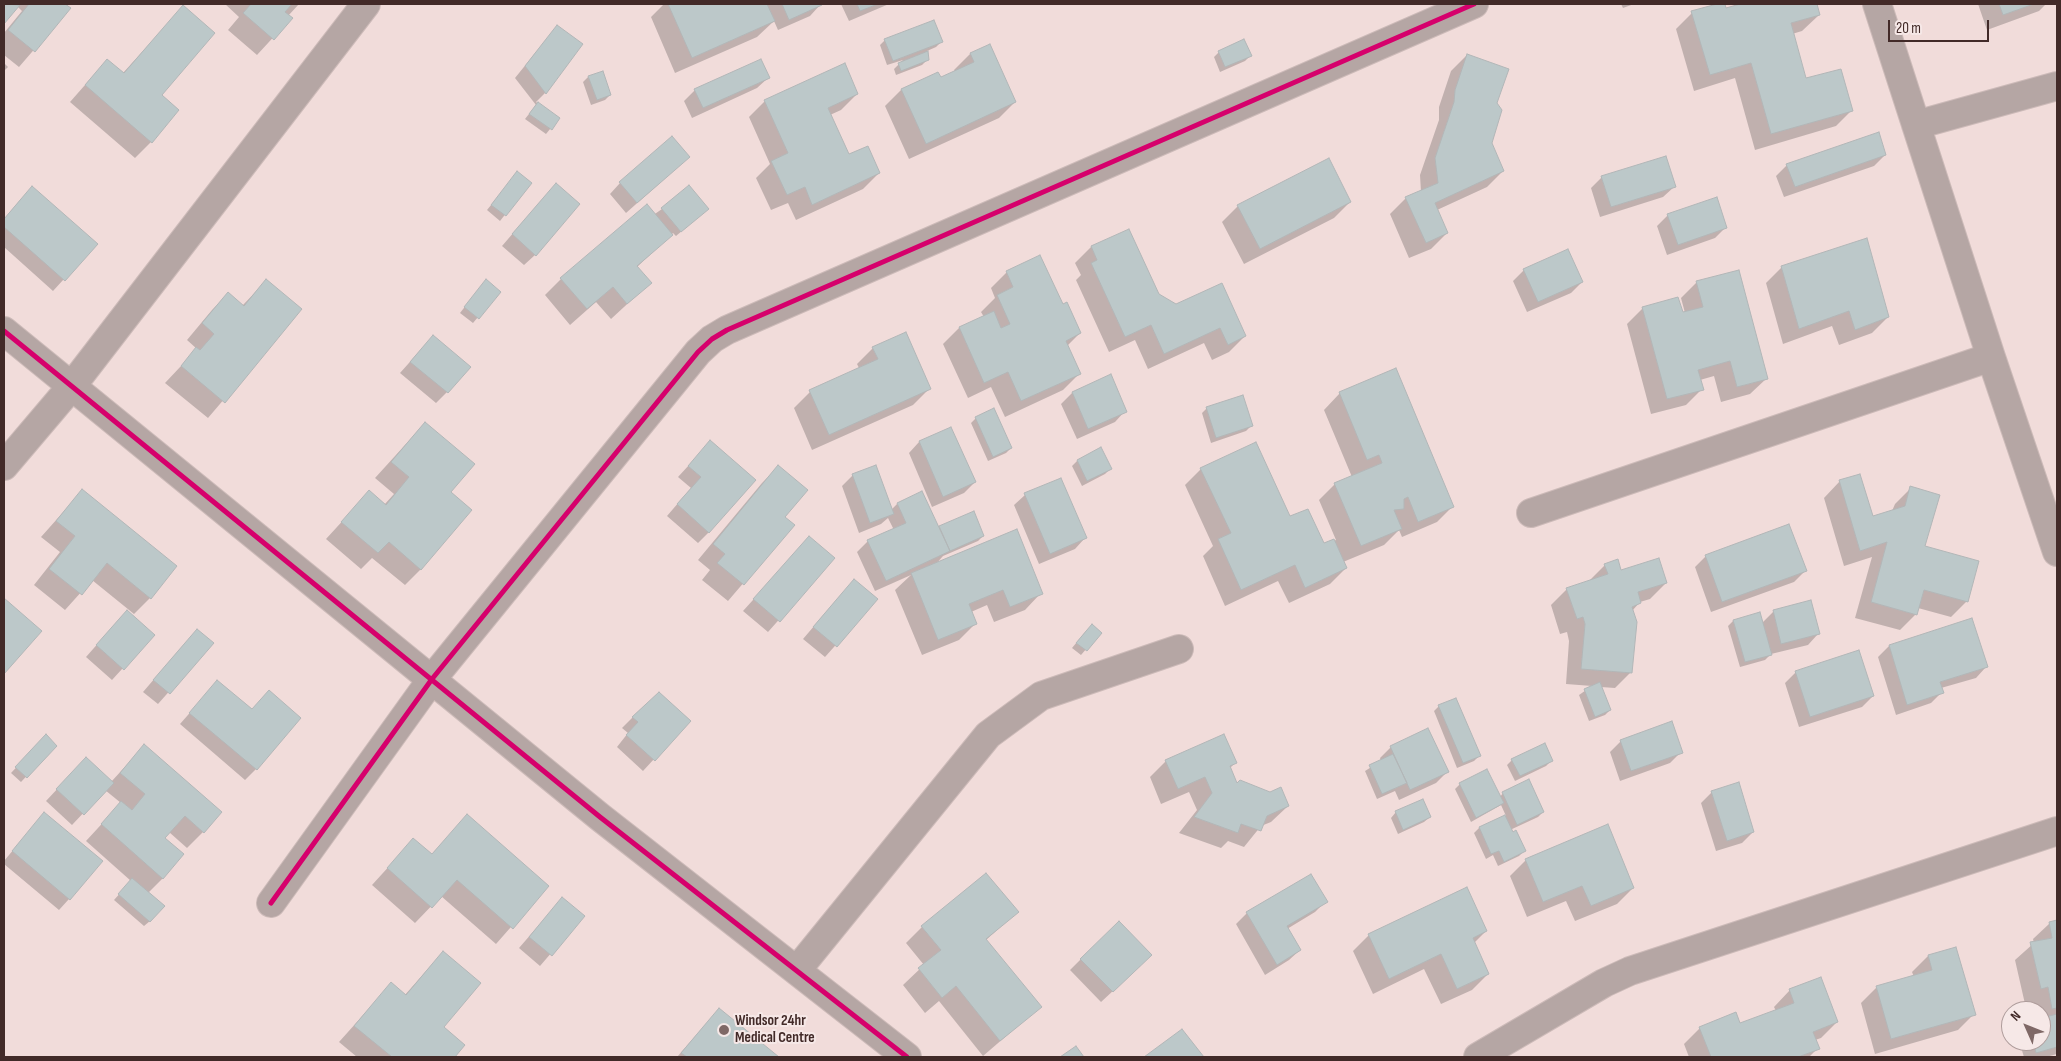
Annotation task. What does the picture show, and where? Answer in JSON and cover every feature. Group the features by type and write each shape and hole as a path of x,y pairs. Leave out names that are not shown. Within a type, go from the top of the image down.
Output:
{"street":[{"path":"4,466 71,386 366,4"},
{"path":"271,903 432,679 698,352 720,335 1474,4"},
{"path":"1877,4 1991,357 2057,552"},
{"path":"1916,125 2057,86"},
{"path":"4,330 600,817 907,1057"},
{"path":"1531,514 1991,357"},
{"path":"797,970 988,735 1041,696 1179,649"},
{"path":"1478,1057 1604,983 1630,971 2057,831"}],"building":[{"path":"4,4 20,5 4,24"},
{"path":"29,4 65,4 71,8 35,52 8,30"},
{"path":"251,4 292,4 285,12 293,18 274,40 243,13"},
{"path":"668,4 767,4 775,21 692,58"},
{"path":"782,4 821,4 822,5 789,20"},
{"path":"857,4 878,4 860,11"},
{"path":"1717,4 1725,4 1726,8 1740,4 1817,4 1820,15 1791,23 1806,78 1841,69 1853,111 1771,134 1751,63 1710,75 1691,11"},
{"path":"1999,4 2034,4 2003,15"},
{"path":"183,5 215,33 162,95 179,110 152,143 85,85 107,59 124,73"},
{"path":"934,20 943,42 893,61 884,39"},
{"path":"557,25 583,44 546,94 525,66"},
{"path":"1244,39 1252,56 1225,67 1218,51"},
{"path":"990,44 1016,102 926,144 901,89 938,72 941,77 974,62 970,53"},
{"path":"928,51 929,60 901,71 898,63"},
{"path":"1467,54 1509,69 1497,103 1502,110 1492,143 1504,171 1435,203 1448,233 1426,243 1405,197 1438,183 1435,158 1454,102 1455,90"},
{"path":"761,59 770,78 703,108 694,89"},
{"path":"845,63 858,94 828,108 849,154 868,146 880,173 812,205 805,187 787,195 771,161 788,153 764,100"},
{"path":"603,71 611,95 597,100 588,76"},
{"path":"538,102 560,118 552,130 529,114"},
{"path":"1879,132 1886,155 1795,187 1786,164"},
{"path":"672,136 690,157 637,203 619,182"},
{"path":"1666,156 1676,187 1611,207 1601,176"},
{"path":"1329,158 1351,202 1260,249 1237,205"},
{"path":"517,171 532,183 506,216 491,205"},
{"path":"556,183 580,204 536,256 512,234"},
{"path":"689,185 709,209 681,232 661,208"},
{"path":"32,186 98,244 65,281 4,227 4,219"},
{"path":"1717,197 1727,228 1678,245 1667,214"},
{"path":"647,204 673,235 637,266 652,283 627,304 613,287 587,309 560,278"},
{"path":"1129,229 1159,294 1176,304 1222,283 1246,336 1228,345 1220,328 1164,354 1151,325 1125,337 1091,263 1097,260 1091,246"},
{"path":"1867,238 1889,317 1855,330 1849,311 1799,329 1781,266"},
{"path":"1568,249 1583,282 1538,302 1523,269"},
{"path":"1040,255 1063,304 1067,302 1081,333 1066,341 1081,374 1021,401 1008,372 984,383 959,327 994,311 1001,328 1010,324 997,295 1013,287 1006,271"},
{"path":"1739,270 1768,379 1737,387 1730,361 1698,370 1704,390 1667,399 1642,307 1678,297 1683,312 1703,307 1696,281"},
{"path":"266,279 302,309 225,403 181,366 196,347 200,350 214,334 202,323 228,292 244,306"},
{"path":"486,279 501,292 479,319 464,307"},
{"path":"906,332 931,389 829,435 809,390 878,359 872,347"},
{"path":"433,335 471,367 448,393 410,362"},
{"path":"1396,368 1454,507 1418,522 1408,497 1404,499 1404,509 1394,510 1402,529 1361,546 1334,483 1382,463 1379,455 1367,460 1339,392"},
{"path":"1111,374 1127,412 1088,429 1072,392"},
{"path":"1243,395 1253,426 1216,438 1206,407"},
{"path":"994,408 1012,448 993,457 975,417"},
{"path":"425,422 475,464 451,492 472,510 421,570 389,542 378,553 341,522 369,490 386,505 409,477 391,462"},
{"path":"951,427 976,482 943,497 919,441"},
{"path":"710,440 756,480 709,533 677,504 701,477 688,466"},
{"path":"1256,442 1290,516 1308,509 1324,543 1334,539 1347,568 1305,588 1295,565 1241,590 1218,539 1231,533 1200,468"},
{"path":"1101,447 1112,469 1087,481 1077,460"},
{"path":"778,465 808,490 785,517 795,525 744,585 717,563 725,554 713,544"},
{"path":"876,465 894,514 870,523 852,474"},
{"path":"1860,474 1873,516 1905,506 1910,486 1940,495 1925,546 1979,561 1968,602 1924,590 1917,615 1871,602 1887,542 1860,551 1839,480"},
{"path":"1061,478 1087,538 1050,554 1024,493"},
{"path":"82,489 177,566 151,599 107,563 82,595 49,569 75,536 56,521"},
{"path":"922,491 950,551 886,581 867,540 906,523 897,503"},
{"path":"974,511 984,536 950,551 939,526"},
{"path":"1789,524 1807,571 1722,602 1705,555"},
{"path":"1017,529 1043,594 1010,607 1003,590 969,604 977,624 938,640 911,573"},
{"path":"809,536 835,558 780,622 753,599"},
{"path":"1659,558 1667,583 1638,592 1641,603 1632,607 1637,622 1632,673 1581,669 1585,624 1583,617 1577,619 1566,588 1608,574 1604,564 1618,559 1621,570"},
{"path":"854,579 878,599 837,647 813,627"},
{"path":"4,598 42,631 4,674"},
{"path":"1811,600 1820,634 1781,644 1773,610"},
{"path":"127,610 155,635 124,670 96,645"},
{"path":"1760,612 1772,655 1745,662 1733,620"},
{"path":"1972,618 1988,667 1940,682 1944,693 1907,705 1889,645"},
{"path":"1092,624 1102,633 1087,651 1076,643"},
{"path":"197,629 214,643 170,694 153,680"},
{"path":"1859,650 1874,696 1810,717 1795,671"},
{"path":"217,680 252,709 269,690 301,718 257,770 189,713"},
{"path":"1600,682 1611,710 1595,717 1584,689"},
{"path":"659,692 691,721 655,761 626,735 638,722 632,717"},
{"path":"1456,698 1481,756 1463,763 1438,705"},
{"path":"1672,721 1683,753 1631,771 1620,740"},
{"path":"1428,728 1449,772 1410,790 1390,746"},
{"path":"46,734 57,746 27,778 15,767"},
{"path":"1224,734 1237,763 1230,766 1237,783 1240,780 1270,792 1281,787 1289,806 1267,816 1261,831 1241,824 1238,833 1194,817 1212,793 1205,777 1178,789 1165,760"},
{"path":"1545,743 1553,761 1520,776 1511,759"},
{"path":"144,744 222,812 204,833 185,816 165,838 184,854 163,879 101,824 121,801 132,810 145,794 120,773"},
{"path":"1393,754 1407,783 1382,794 1369,765"},
{"path":"86,757 114,783 84,815 56,789"},
{"path":"1487,769 1504,803 1476,818 1459,783"},
{"path":"1529,779 1544,812 1517,825 1502,792"},
{"path":"1739,782 1754,832 1727,841 1711,791"},
{"path":"1423,799 1431,817 1403,830 1395,811"},
{"path":"44,812 103,861 70,900 12,851"},
{"path":"467,814 549,886 513,929 457,880 432,908 387,868 413,838 432,854"},
{"path":"1505,815 1513,832 1516,830 1526,851 1504,862 1499,851 1491,854 1479,827"},
{"path":"1608,824 1634,888 1591,906 1582,886 1543,902 1525,859"},
{"path":"986,873 1019,912 986,939 1042,1007 1000,1041 956,986 942,998 918,968 941,950 921,926"},
{"path":"1311,874 1328,902 1287,926 1301,950 1277,965 1246,912"},
{"path":"132,878 165,906 150,922 118,894"},
{"path":"1467,887 1487,931 1473,938 1489,974 1457,989 1441,954 1389,979 1368,934"},
{"path":"562,897 585,916 552,956 529,937"},
{"path":"2057,920 2057,1008 2052,1009 2048,987 2041,989 2030,942 2052,938 2049,922"},
{"path":"1119,921 1152,955 1113,992 1080,959"},
{"path":"1956,947 1976,1015 1891,1039 1876,986 1932,970 1928,955"},
{"path":"443,951 481,983 444,1027 465,1045 455,1057 392,1057 354,1026 391,982 406,995"},
{"path":"1821,977 1838,1022 1813,1032 1820,1049 1798,1057 1711,1057 1699,1027 1736,1012 1740,1023 1794,1003 1789,989"},
{"name":"Windsor 24hr Medical Centre","path":"719,1008 779,1057 687,1057 681,1053"},
{"path":"2057,1014 2057,1047 2051,1049 2051,1016"},
{"path":"1182,1029 1204,1057 1144,1057"},
{"path":"1076,1046 1084,1057 1060,1057"}],"cycle path":[{"path":"271,903 432,679 698,352 712,339 727,330 1474,4"},
{"path":"4,331 600,817 907,1057"}],"place":[{"name":"Windsor 24hr Medical Centre","path":"724,1030"}]}
